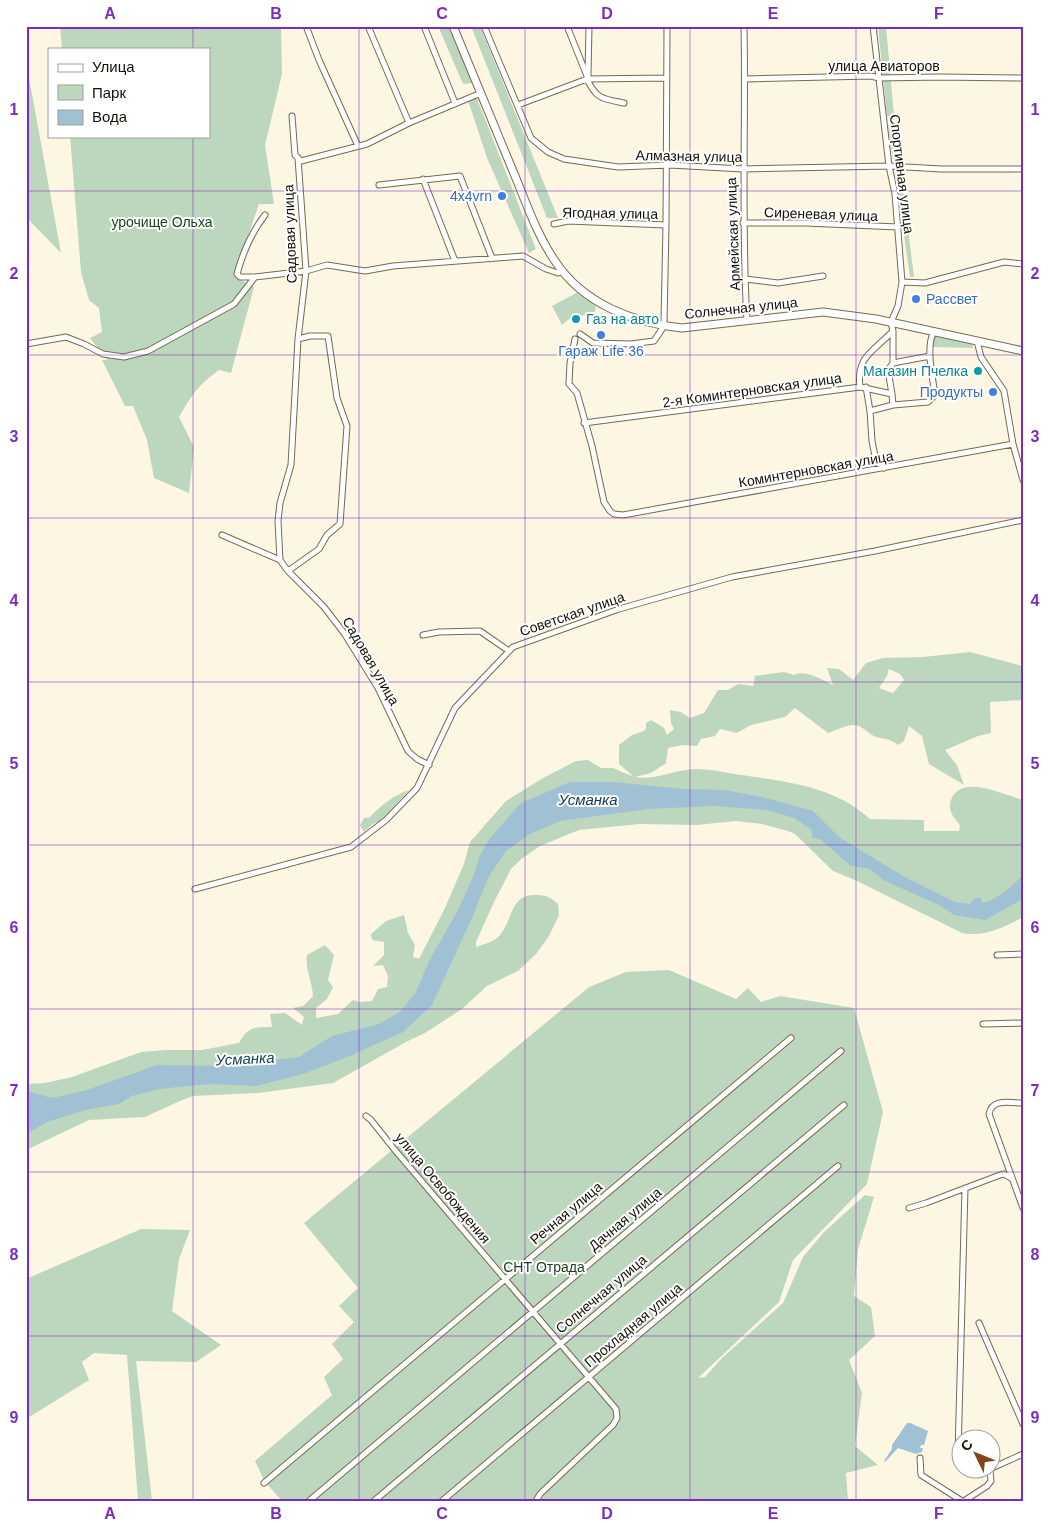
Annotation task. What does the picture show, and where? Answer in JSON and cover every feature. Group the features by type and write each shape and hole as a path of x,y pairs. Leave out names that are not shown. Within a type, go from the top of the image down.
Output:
{"street":[{"path":"306,26 319,60 358,146"},
{"path":"368,26 409,122"},
{"path":"424,26 455,103"},
{"name":"Солнечная улица","path":"453,26 539,232 554,260 588,294 609,307 629,317 664,326 682,328 823,312 861,316 1023,351"},
{"name":"Алмазная улица","path":"484,26 531,138 548,152 564,158 618,167 666,167 670,165 743,169 889,166 941,169 1023,169"},
{"path":"567,26 592,91 598,96 624,103"},
{"path":"587,78 589,26"},
{"name":"Ягодная улица","path":"664,326 667,26"},
{"name":"Армейская улица","path":"744,26 743,223 747,321"},
{"name":"Спортивная улица","path":"873,26 898,227 902,282 898,306 892,322"},
{"name":"улица Авиаторов","path":"745,79 871,76 879,78 1023,78"},
{"path":"518,105 587,78 666,78"},
{"path":"298,158 301,160 367,144 409,122 481,93"},
{"name":"Садовая улица","path":"292,116 295,154 298,158 306,271 298,340 291,465 280,503 278,521 280,560 288,571 324,606 344,633 378,688 408,751 417,759 429,765"},
{"path":"379,186 423,179 460,176 492,258"},
{"path":"423,179 455,261"},
{"path":"266,215 257,225 245,248 237,274 240,277 272,276 306,271 327,265 365,271 393,266 523,256 546,269 558,273 563,271"},
{"name":"Ягодная улица","path":"554,224 568,221 666,225"},
{"name":"Сиреневая улица","path":"743,223 806,223 898,227"},
{"path":"902,282 925,283 1004,262 1023,264"},
{"path":"26,344 66,337 103,354 124,357 148,350 234,304 255,276"},
{"path":"745,278 778,283 823,276"},
{"path":"892,322 893,363 888,370 893,406"},
{"path":"580,334 593,343 631,344 654,341 664,326"},
{"path":"884,468 876,461 872,441 870,411 859,373 861,364 872,350 893,331"},
{"path":"870,411 928,402 935,395 930,356 931,338 934,332"},
{"path":"288,571 319,549 327,534 340,524 347,426 337,398 328,336 310,336 298,340"},
{"path":"575,339 570,363 569,384 577,393 584,423"},
{"path":"977,342 981,357 1004,391 1012,444 1023,480"},
{"path":"893,363 930,356"},
{"name":"2-я Коминтерновская улица","path":"584,423 863,387 892,394"},
{"name":"Коминтерновская улица","path":"584,423 592,446 604,502 614,514 623,514 1012,444"},
{"name":"Советская улица","path":"195,889 351,847 386,820 417,788 455,708 513,647 619,609 732,577 883,549 1023,520"},
{"path":"222,535 280,560"},
{"path":"423,635 440,632 480,631 509,651"},
{"path":"997,955 1023,954"},
{"path":"983,1024 1023,1023"},
{"name":"Речная улица","path":"264,1482 791,1038"},
{"name":"Дачная улица","path":"309,1501 842,1051"},
{"path":"1023,1103 993,1104 989,1114 1023,1208"},
{"name":"Солнечная улица","path":"374,1501 844,1106"},
{"name":"улица Освобождения","path":"366,1116 616,1409 616,1418 613,1425 540,1494 537,1500"},
{"name":"Прохладная улица","path":"442,1501 838,1166"},
{"path":"909,1208 1000,1174 1012,1178"},
{"path":"959,1430 966,1188"},
{"path":"979,1323 1023,1424"},
{"path":"1002,1464 1023,1454"},
{"path":"920,1458 921,1475 963,1501 987,1486 991,1480"}],"green space":[{"name":"урочище Ольха","path":"60,26 281,26 282,74 265,145 274,204 259,204 234,276 254,287 231,373 219,370 205,381 179,417 194,447 189,493 154,478 147,440 133,406 125,406 102,360 107,360 90,338 102,332 99,308 89,300 81,272 70,138 210,138 210,48 62,48"},
{"path":"438,26 449,26 474,83 463,84"},
{"path":"471,26 480,26 558,218 547,218"},
{"path":"878,26 886,26 894,117 887,116"},
{"path":"26,61 61,253 26,217"},
{"path":"476,96 536,249 529,253 487,158 467,97"},
{"path":"895,124 914,277 910,277 888,125"},
{"path":"580,291 596,307 594,316 574,315 562,325 552,306"},
{"path":"935,335 972,343 973,348 933,347"},
{"path":"970,652 1023,666 1023,700 990,702 991,733 978,736 945,750 957,765 964,785 929,764 922,736 909,726 904,741 898,745 890,740 876,737 855,725 828,733 795,708 785,717 751,725 737,733 720,729 715,736 701,739 697,746 683,745 668,748 666,763 651,773 635,777 643,778 702,769 793,783 826,792 841,799 870,819 924,820 924,831 959,831 960,825 952,814 950,804 956,792 964,788 984,788 1023,800 1023,917 986,933 962,933 833,871 795,834 762,824 736,821 697,825 640,824 579,830 540,846 511,869 476,942 476,947 498,937 504,929 513,909 522,898 537,895 543,896 558,904 559,915 549,936 536,954 518,971 487,986 462,1009 425,1033 333,1083 258,1093 193,1096 145,1117 89,1120 26,1150 26,1084 45,1083 72,1077 141,1052 202,1050 239,1043 245,1034 252,1029 272,1027 270,1014 285,1013 302,1025 304,1017 293,1008 303,1006 313,996 307,955 325,945 334,955 328,980 333,987 327,999 316,1008 316,1018 338,1014 353,1000 360,1002 372,1001 378,989 387,987 388,976 383,965 373,966 384,955 384,942 372,940 371,934 386,921 404,915 408,933 415,945 413,957 419,959 444,910 464,864 470,842 506,801 543,778 576,761 588,760 601,768 613,768 634,777 619,764 619,745 632,735 644,731 646,723 651,720 664,728 667,735 674,729 671,723 670,710 681,712 690,718 704,713 718,690 728,690 738,684 753,686 755,676 784,672 794,675 804,673 833,685 827,668 839,669 853,680 866,663 883,658 923,657","holes":["889,669 900,674 904,680 893,693 879,688"]},
{"path":"409,790 379,822 374,823 364,832 360,825 364,818 370,817 388,801"},
{"name":"СНТ Отрада","path":"669,970 736,999 748,988 761,1002 780,996 854,1008 883,1112 867,1184 793,1260 779,1302 698,1378 705,1377 721,1359 783,1303 803,1257 824,1232 865,1195 874,1197 858,1249 854,1296 871,1307 875,1336 849,1360 862,1393 855,1446 878,1465 846,1473 848,1501 282,1501 265,1482 255,1461 332,1395 324,1377 343,1359 332,1344 354,1322 339,1306 358,1288 304,1223 589,987 626,972"},
{"path":"141,1229 190,1230 179,1259 172,1311 221,1345 196,1362 136,1361 152,1501 138,1501 127,1355 94,1353 82,1362 89,1380 26,1419 26,1279"}],"water":[{"name":"Усманка","path":"570,782 614,782 683,789 724,790 766,798 813,811 839,837 905,877 955,902 970,904 975,898 981,898 982,903 987,902 1004,892 1023,875 1023,899 985,920 954,915 941,906 883,880 870,869 851,866 820,839 812,838 812,830 794,818 767,810 714,806 648,809 560,821 530,834 506,851 489,876 432,1005 403,1032 303,1074 256,1086 209,1084 159,1089 132,1096 119,1104 86,1110 47,1122 26,1134 26,1091 52,1098 87,1090 157,1065 223,1066 299,1057 332,1036 379,1024 401,1011 416,992 429,961 458,910 473,877 480,855 490,838 521,803"},
{"path":"907,1423 928,1431 924,1445 921,1445 920,1448 923,1448 922,1452 916,1454 898,1448 885,1462 892,1449 892,1445"}],"place":[{"name":"4x4vrn","path":"502,196"},
{"name":"Рассвет","path":"916,299"},
{"name":"Газ на авто","path":"576,319"},
{"name":"Гараж Life 36","path":"601,335"},
{"name":"Магазин Пчелка","path":"978,371"},
{"name":"Продукты","path":"993,392"}]}
